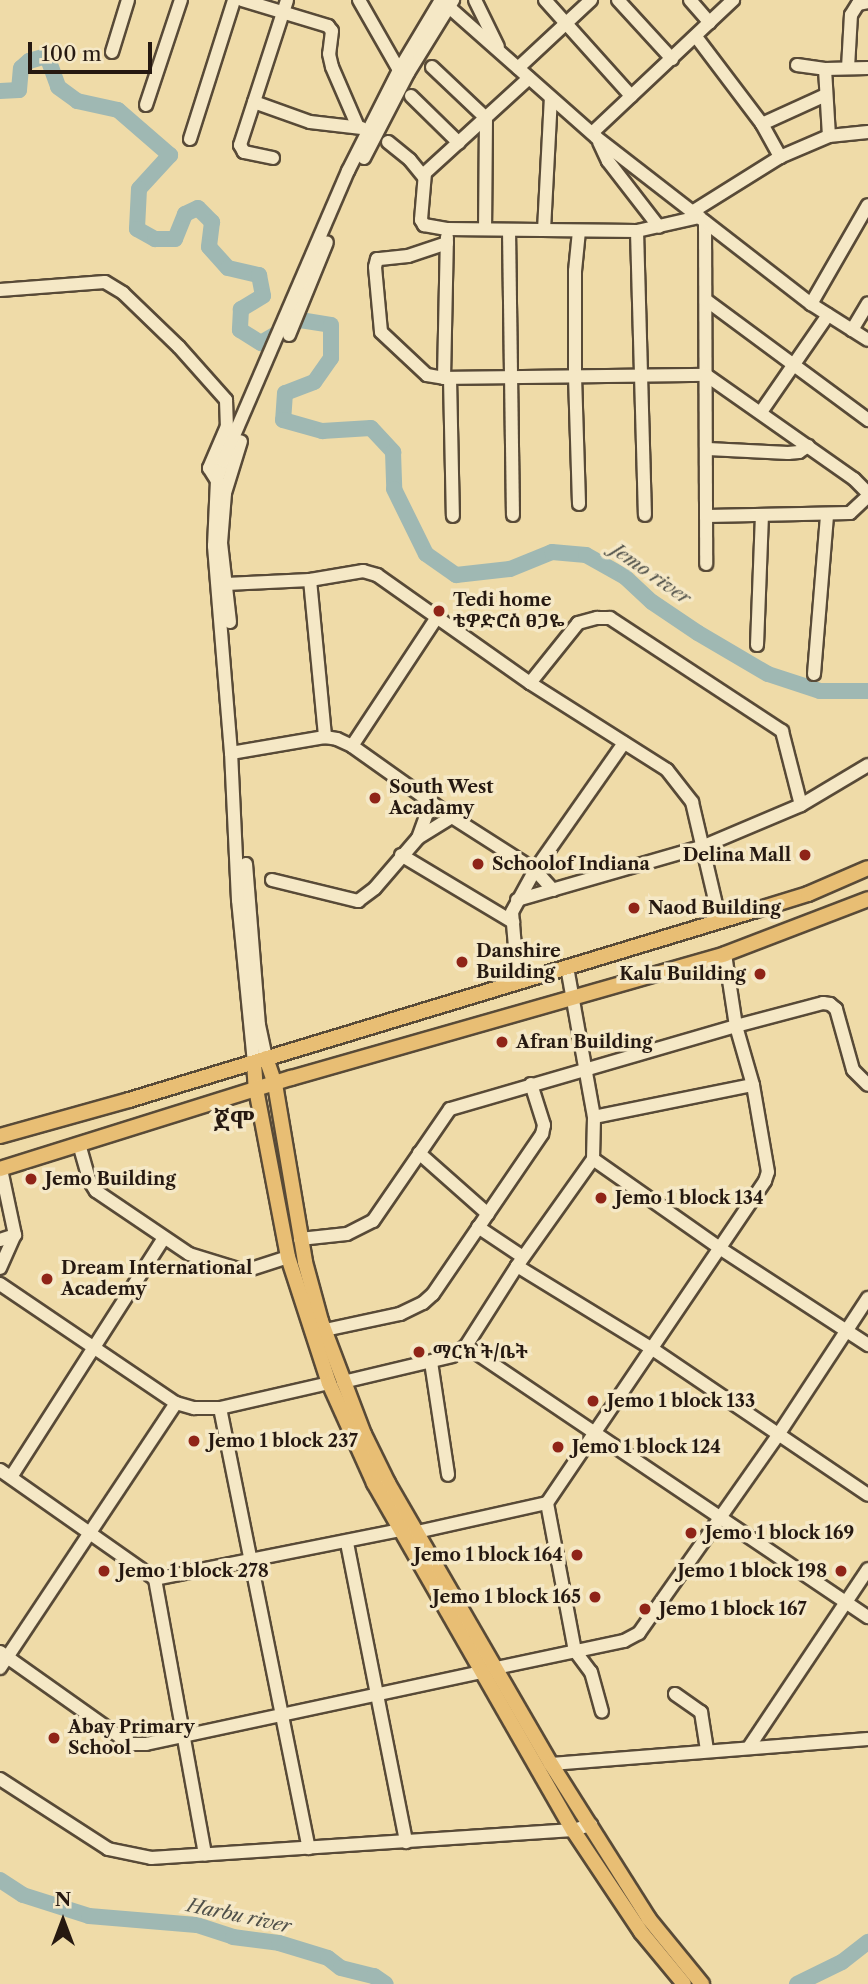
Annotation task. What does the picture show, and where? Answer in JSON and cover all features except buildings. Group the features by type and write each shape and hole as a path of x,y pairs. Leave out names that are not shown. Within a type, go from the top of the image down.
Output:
{"main road":[{"path":"0,1136 808,894 868,868"},
{"path":"1,1169 256,1089 725,954 868,899"},
{"path":"260,1060 275,1084 300,1239 325,1330 336,1383 417,1532 431,1569"},
{"path":"260,1060 256,1089 288,1257 374,1483 400,1530 431,1569 489,1670 573,1830 641,1932 684,1984"},
{"path":"280,1113 289,1087 308,1074"},
{"path":"227,1099 260,1109"},
{"path":"489,1670 649,1919 702,1984"}],"street":[{"path":"112,52 128,0"},
{"path":"146,105 181,0"},
{"path":"190,139 234,0"},
{"path":"242,0 328,26 332,31 329,54 332,67 363,129"},
{"path":"273,158 244,152 240,145 287,0"},
{"path":"359,0 399,70"},
{"path":"475,0 500,52"},
{"path":"545,0 631,96"},
{"path":"518,68 592,0"},
{"path":"618,0 672,60"},
{"path":"690,0 710,23"},
{"path":"594,136 631,96 697,38 733,0"},
{"path":"848,68 852,9 868,2"},
{"path":"301,295 363,129 442,3"},
{"path":"442,3 594,136 811,304 868,340"},
{"path":"260,1060 238,900 236,753 222,543 225,493 238,446 301,295 355,176 442,3"},
{"path":"697,38 762,124 780,157"},
{"path":"797,65 825,69 868,68"},
{"path":"432,67 486,118 485,229"},
{"path":"825,69 829,136"},
{"path":"529,78 424,177 421,220 427,227 579,231 637,231 659,227 699,217 780,157 829,136 868,132"},
{"path":"762,124 826,95"},
{"path":"411,96 459,143"},
{"path":"544,230 551,98"},
{"path":"254,102 310,122 363,129"},
{"path":"594,136 607,160 659,227"},
{"path":"388,142 410,160 424,177"},
{"path":"811,304 868,205"},
{"path":"699,217 706,300 706,564"},
{"path":"447,229 447,378 453,516"},
{"path":"509,230 513,514"},
{"path":"579,231 575,271 579,504"},
{"path":"637,231 645,515"},
{"path":"447,243 408,256 377,259 375,267 381,332 428,375 447,378 706,375 808,446 868,494 850,513 827,516 707,516"},
{"path":"0,290 105,282 123,293 179,347 226,400 227,426 209,468 225,493"},
{"path":"706,300 868,420"},
{"path":"852,330 868,303"},
{"path":"761,412 828,315"},
{"path":"236,753 214,546 217,480 223,461 280,345"},
{"path":"708,449 788,453 799,452 808,446"},
{"path":"757,645 762,516"},
{"path":"814,674 827,516"},
{"path":"226,584 310,580 370,572 530,683 667,770 692,802 705,846 720,921"},
{"path":"310,580 326,737"},
{"path":"352,746 436,617"},
{"path":"530,683 578,623 610,618 782,731 801,805"},
{"path":"236,753 326,737 352,746 452,817 535,870 553,890"},
{"path":"518,982 512,912 535,870 624,743"},
{"path":"517,901 705,846 801,805 868,765"},
{"path":"418,838 431,802"},
{"path":"272,880 358,901 375,888 418,838 452,817"},
{"path":"401,855 513,922"},
{"path":"417,1532 548,1503 722,1249 768,1172 753,1085 736,1026 725,954"},
{"path":"0,1284 176,1403 194,1408 220,1408 452,1356 466,1346 520,1261 593,1159 593,1118 567,967"},
{"path":"300,1239 362,1229 380,1211 450,1109 736,1026 823,1003 830,1004 836,1009 853,1070 868,1086"},
{"path":"325,1330 382,1319 423,1303 433,1294 542,1134 544,1125 531,1084"},
{"path":"593,1118 753,1085"},
{"path":"79,1144 91,1186 163,1239 189,1254 238,1269 251,1269 288,1257"},
{"path":"419,1153 488,1214"},
{"path":"593,1159 722,1249 868,1345"},
{"path":"0,1268 15,1235 1,1169"},
{"path":"478,1227 520,1261 868,1495"},
{"path":"0,1240 15,1235"},
{"path":"163,1239 6,1474 155,1579 205,1855"},
{"path":"176,1403 2,1659 130,1744 146,1744 280,1713 378,1695 624,1641 639,1633 778,1435 868,1298"},
{"path":"466,1346 868,1617"},
{"path":"431,1362 449,1475"},
{"path":"220,1408 309,1848"},
{"path":"548,1503 575,1651 591,1672 602,1712"},
{"path":"155,1579 347,1543 400,1530"},
{"path":"347,1543 406,1842"},
{"path":"749,1747 868,1569"},
{"path":"675,1694 701,1712 707,1750"},
{"path":"551,1764 868,1739"},
{"path":"0,1779 108,1849 151,1858 573,1830 591,1825"}],"waterway":[{"name":"Jemo river","path":"0,91 19,90 21,68 29,61 47,56 58,87 77,101 118,110 170,155 139,189 137,229 155,239 175,239 185,214 198,208 212,222 209,247 228,268 259,275 263,296 241,309 240,330 261,343 300,320 331,325 331,358 314,382 285,393 283,420 322,431 371,428 393,452 394,489 426,554 456,575 510,569 552,552 586,555 625,577 652,602 698,633 768,674 820,691 868,691"},
{"name":"Harbu river","path":"0,1880 23,1895 89,1916 197,1925 233,1937 279,1943 328,1958 341,1968 374,1976 386,1984"},
{"name":"Harbu river","path":"797,1984 842,1962 868,1942"}],"place":[{"name":"Tedi home ቴዎድሮስ ፀጋዬ","path":"439,611"},
{"name":"South West Acadamy","path":"375,798"},
{"name":"Delina Mall","path":"805,855"},
{"name":"Schoolof Indiana","path":"478,864"},
{"name":"Naod Building","path":"634,908"},
{"name":"Danshire Building","path":"462,962"},
{"name":"Kalu Building","path":"760,974"},
{"name":"Afran Building","path":"502,1042"},
{"name":"Jemo Building","path":"31,1179"},
{"name":"Jemo 1 block 134","path":"601,1198"},
{"name":"Dream International Academy","path":"47,1279"},
{"name":"ማርክ ት/ቤት","path":"419,1352"},
{"name":"Jemo 1 block 133","path":"593,1401"},
{"name":"Jemo 1 block 237","path":"194,1441"},
{"name":"Jemo 1 block 124","path":"558,1447"},
{"name":"Jemo 1 block 169","path":"691,1533"},
{"name":"Jemo 1 block 164","path":"577,1555"},
{"name":"Jemo 1 block 278","path":"104,1571"},
{"name":"Jemo 1 block 198","path":"841,1571"},
{"name":"Jemo 1 block 165","path":"595,1597"},
{"name":"Jemo 1 block 167","path":"645,1609"},
{"name":"Abay Primary School","path":"54,1738"}],"district":[{"name":"ጀሞ","path":"234,1120"}]}
